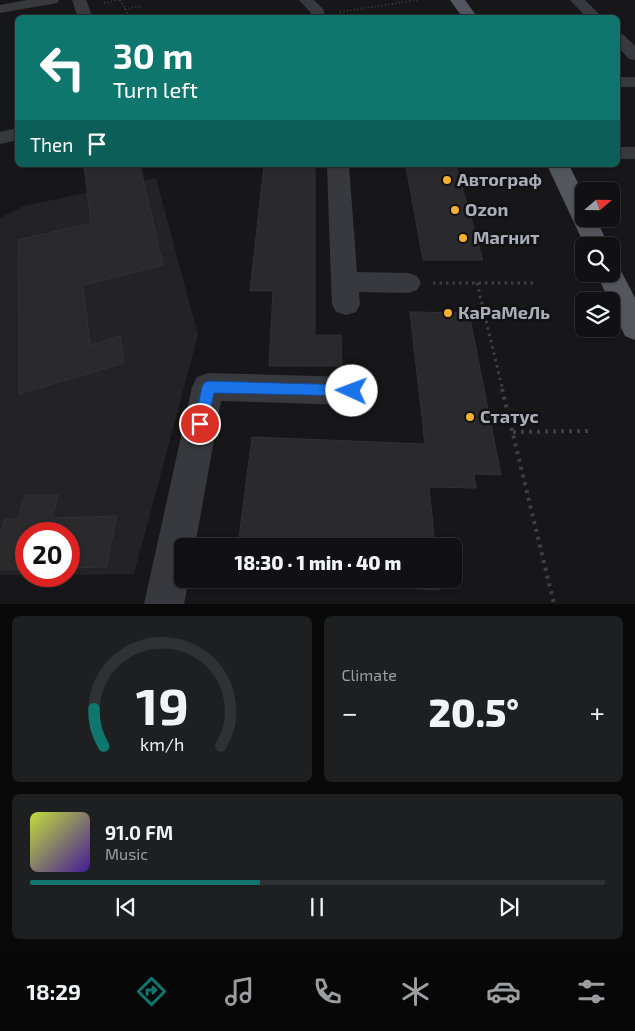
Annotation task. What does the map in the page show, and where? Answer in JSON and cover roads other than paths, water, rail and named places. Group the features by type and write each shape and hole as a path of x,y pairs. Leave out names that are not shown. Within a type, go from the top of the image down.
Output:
{"main road":[{"path":"457,0 469,15"},
{"path":"559,167 593,237"},
{"path":"614,282 635,328"}],"lane":[{"path":"0,9 52,0"},
{"path":"79,0 85,15"},
{"path":"306,0 319,15"},
{"path":"577,0 593,15"},
{"path":"620,40 635,55"},
{"path":"620,82 635,82"},
{"path":"0,138 15,135"},
{"path":"620,153 635,153"},
{"path":"338,167 345,293 408,282"},
{"path":"164,604 208,387 352,391"}],"place":[{"name":"Автограф","path":"447,180"},
{"name":"Ozon","path":"455,210"},
{"name":"Магнит","path":"463,238"},
{"name":"КаРаМеЛь","path":"448,313"},
{"name":"Статус","path":"470,417"}]}
